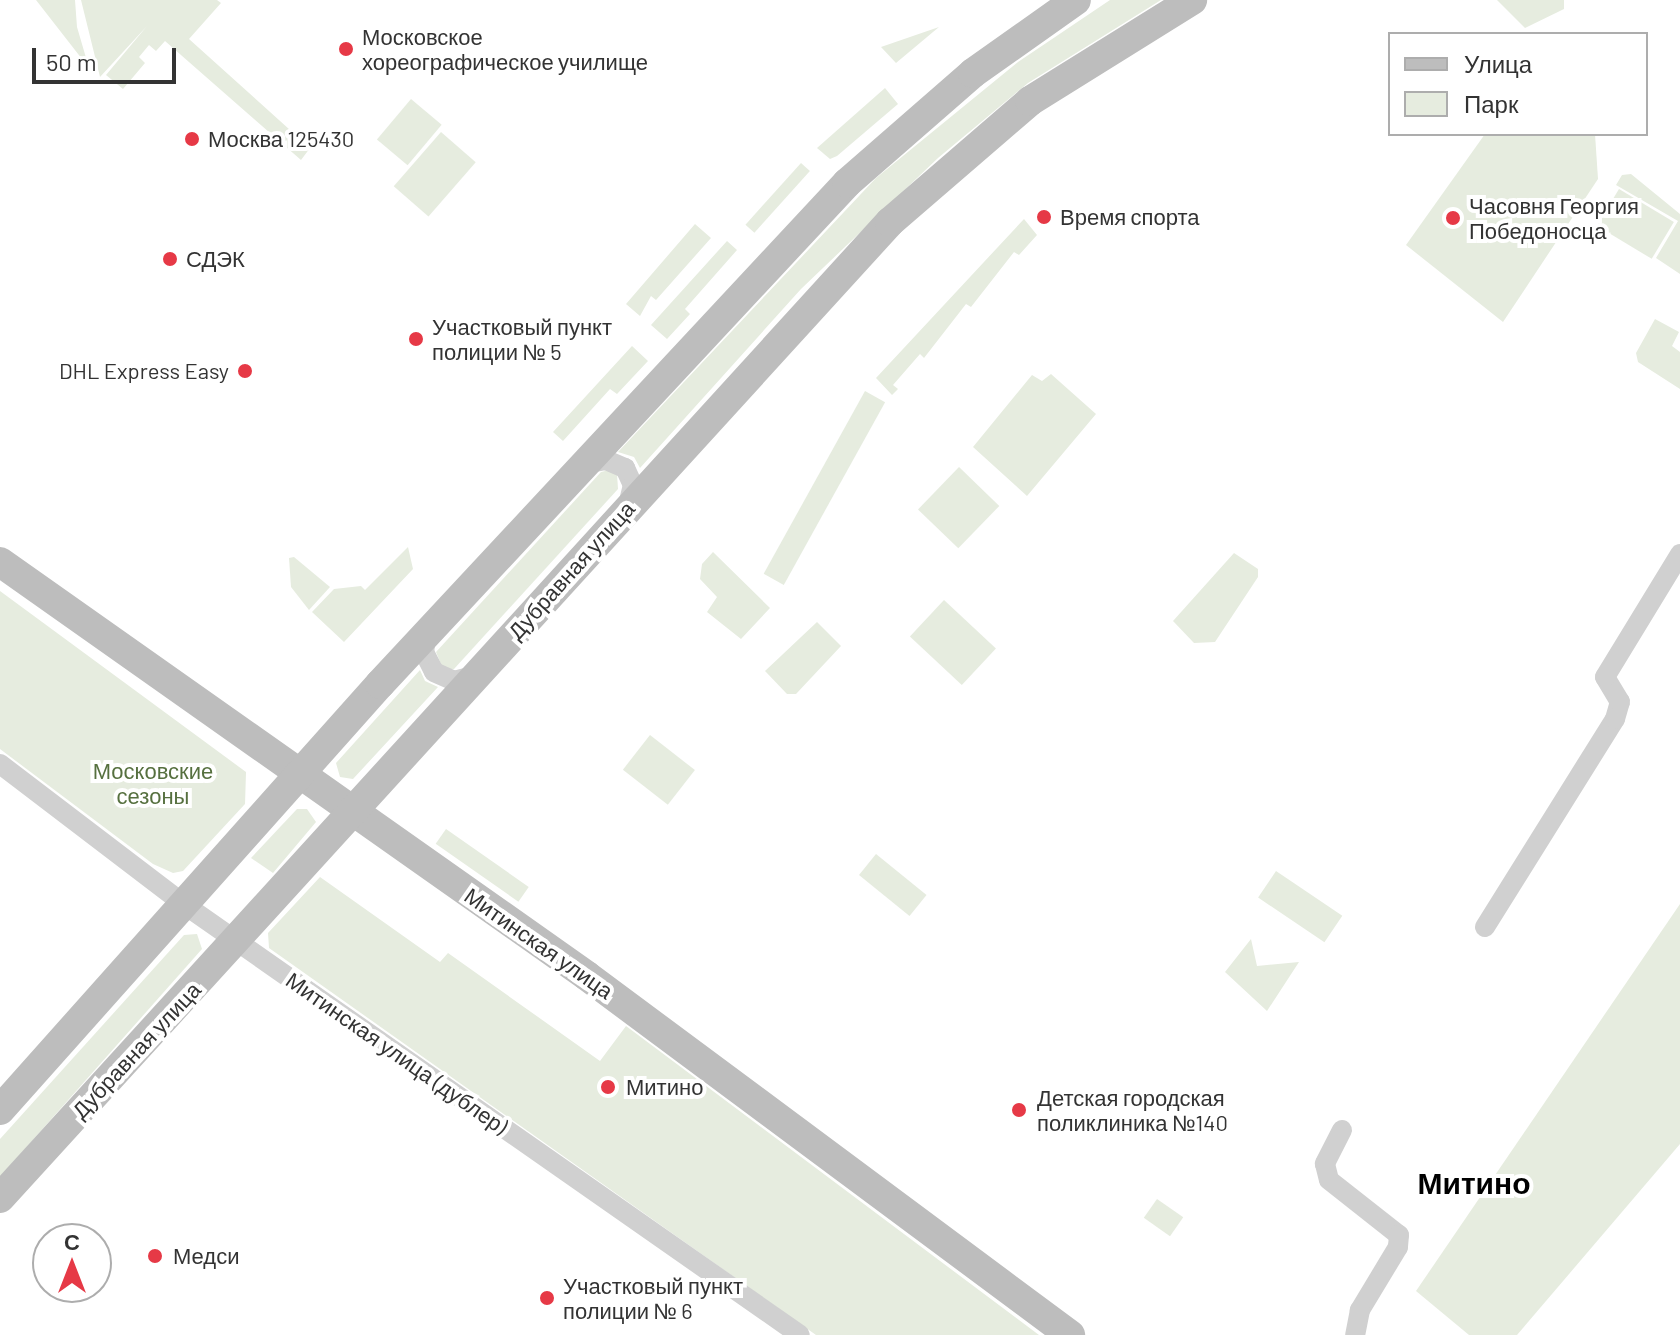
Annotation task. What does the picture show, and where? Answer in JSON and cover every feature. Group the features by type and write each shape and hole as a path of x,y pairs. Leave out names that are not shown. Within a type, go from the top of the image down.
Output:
{"main road":[{"path":"0,1110 429,630 847,183 973,73 1076,0"},
{"name":"Дубравная улица","path":"0,1198 237,941 625,508 890,222 955,163 1067,75 1192,0"},
{"name":"Митинская улица","path":"0,562 297,775 600,985 1070,1335"}],"street":[{"path":"581,466 598,459 625,468 633,485 625,508"},
{"path":"1485,927 1615,719 1620,702 1605,677 1680,554"},
{"path":"429,630 424,652 434,672 454,681 477,674"},
{"name":"Митинская улица (дублер)","path":"0,764 185,905 800,1335"},
{"path":"1342,1130 1325,1164 1329,1180 1399,1235 1398,1247 1360,1310 1355,1335"}],"green space":[{"path":"36,0 75,0 77,27 89,68"},
{"path":"81,0 217,0 221,3 189,39 310,148 301,160 165,41 156,51 149,45 139,57 145,63 123,89 106,75 147,26 100,77"},
{"path":"1110,0 1161,0 1028,83 938,158 801,289 640,468 634,457 618,452 876,178 1018,62"},
{"path":"1497,0 1564,0 1564,9 1525,28"},
{"path":"939,27 896,63 881,47"},
{"path":"885,88 898,104 837,156 830,159 817,148"},
{"path":"411,99 442,125 408,165 377,140"},
{"path":"441,132 476,162 428,217 394,186"},
{"path":"1484,136 1595,136 1598,179 1503,322 1406,245"},
{"path":"801,163 810,171 754,233 745,225"},
{"path":"1631,174 1680,214 1680,274 1656,258 1678,221 1616,185 1622,175"},
{"path":"1619,189 1674,222 1652,259 1597,226"},
{"path":"1024,219 1037,235 1019,255 1014,252 971,307 966,304 924,358 920,354 893,385 898,389 892,395 876,378"},
{"path":"695,224 711,238 656,300 651,296 640,316 626,304"},
{"path":"727,241 737,250 685,309 690,314 667,339 651,325"},
{"path":"1655,319 1679,332 1672,346 1680,352 1680,389 1638,362 1636,353"},
{"path":"632,346 648,361 617,394 610,389 563,441 553,432"},
{"path":"1051,374 1096,414 1027,496 973,447 1032,375 1042,381"},
{"path":"865,391 885,402 784,585 764,574"},
{"path":"959,467 999,506 958,548 918,509"},
{"path":"609,470 617,474 618,489 454,669 443,669 436,652 601,472"},
{"path":"408,547 413,569 344,642 312,612 334,589 361,586 365,590"},
{"path":"713,552 770,608 741,639 707,612 717,597 700,579 702,564"},
{"path":"1234,553 1258,569 1258,577 1215,642 1194,643 1173,621"},
{"path":"294,557 330,587 309,610 291,587 289,558"},
{"name":"Московские сезоны","path":"0,591 246,772 245,804 183,871 173,873 153,864 0,749"},
{"path":"944,600 996,648 962,685 910,637"},
{"path":"817,622 841,646 796,694 787,694 765,671"},
{"path":"420,670 425,681 438,687 353,779 340,777 336,763"},
{"path":"650,735 695,770 668,805 623,770"},
{"path":"297,809 307,809 316,822 273,873 251,858"},
{"path":"446,829 529,887 518,902 436,844"},
{"path":"876,854 927,895 910,916 859,875"},
{"path":"1276,871 1342,916 1324,942 1258,898"},
{"path":"320,877 440,962 448,953 600,1061 626,1026 1039,1335 816,1335 269,948 268,933"},
{"path":"1680,904 1680,1144 1517,1335 1469,1335 1416,1291"},
{"path":"197,934 202,949 0,1177 0,1139 184,935"},
{"path":"1251,939 1257,966 1299,962 1267,1011 1225,972"},
{"path":"1157,1199 1183,1217 1170,1236 1144,1218"}],"place":[{"name":"Московское хореографическое училище","path":"346,49"},
{"name":"Москва 125430","path":"192,139"},
{"name":"Время спорта","path":"1044,217"},
{"name":"Часовня Георгия Победоносца","path":"1453,218"},
{"name":"СДЭК","path":"170,259"},
{"name":"Участковый пункт полиции № 5","path":"416,339"},
{"name":"DHL Express Easy","path":"245,371"},
{"name":"Митино","path":"608,1087"},
{"name":"Детская городская поликлиника №140","path":"1019,1110"},
{"name":"Медси","path":"155,1256"},
{"name":"Участковый пункт полиции № 6","path":"547,1298"}],"district":[{"name":"Митино","path":"1474,1182"}]}
